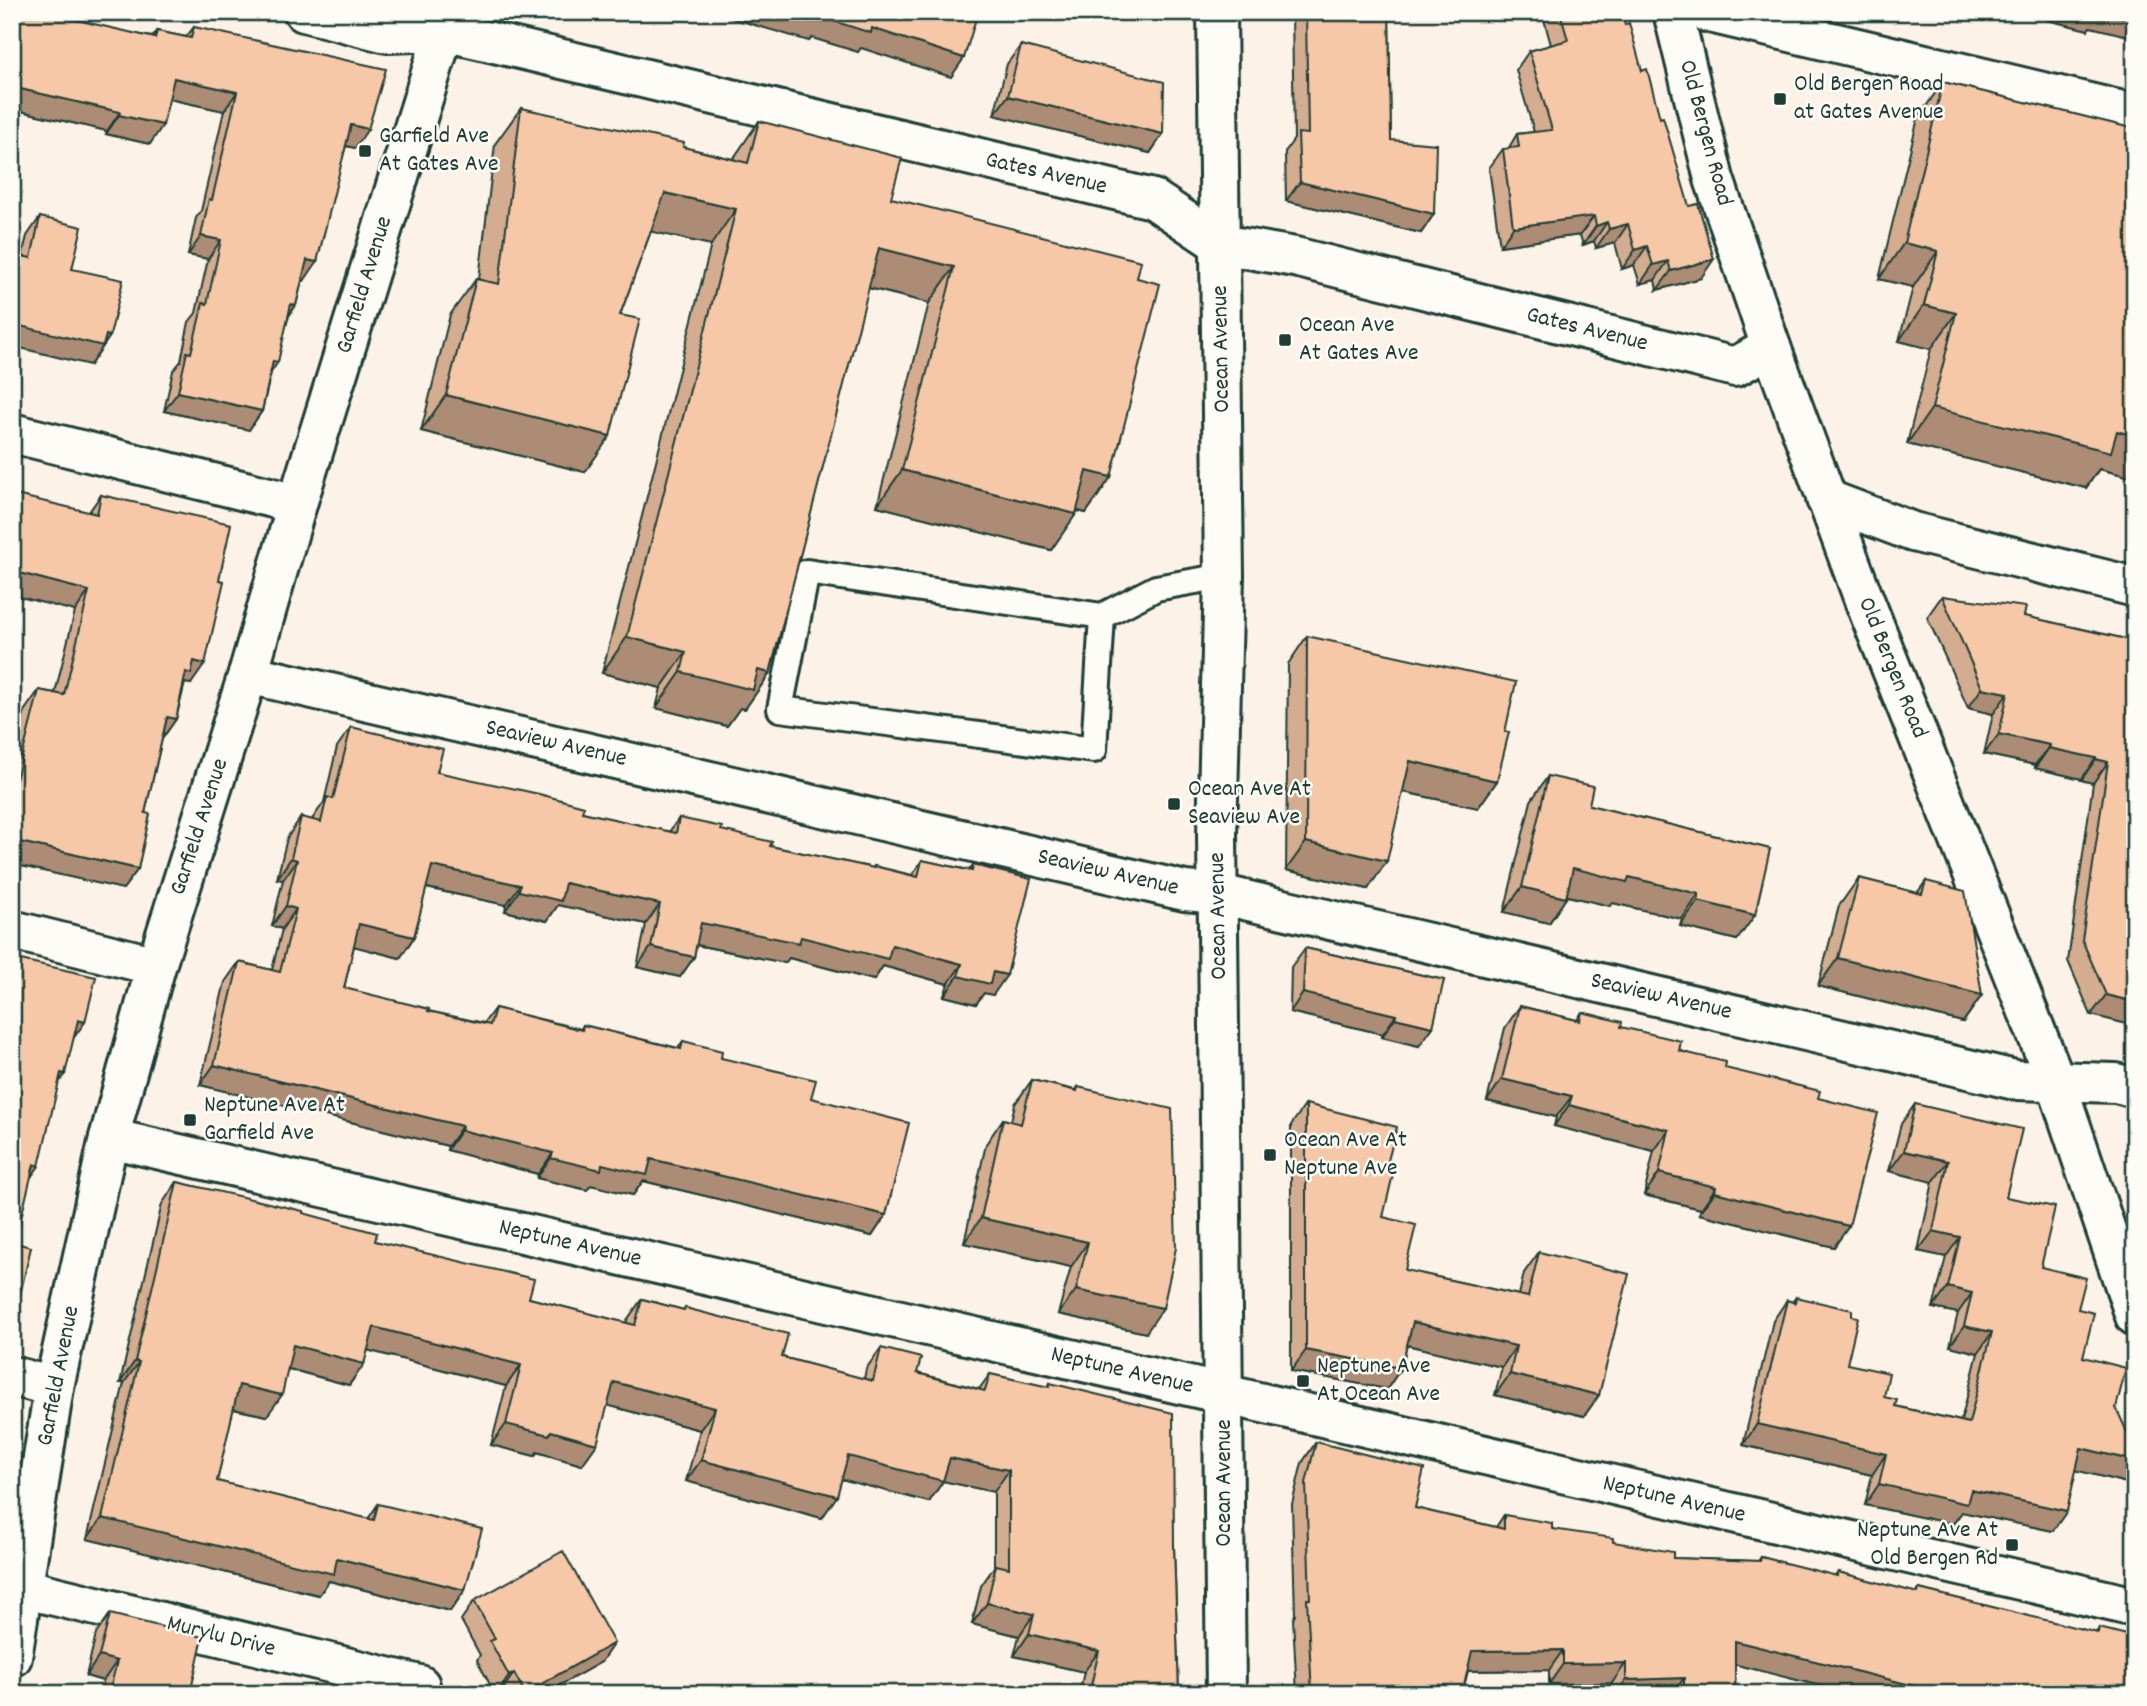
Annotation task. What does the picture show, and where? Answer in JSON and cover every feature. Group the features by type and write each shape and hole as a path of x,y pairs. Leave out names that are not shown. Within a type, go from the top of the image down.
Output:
{"street":[{"name":"Gates Avenue","path":"304,12 387,33 447,22 1153,199 1220,244 1295,257 1735,367 1772,347"},
{"name":"Ocean Avenue","path":"1217,12 1224,576 1217,834 1226,1694"},
{"name":"Old Bergen Road","path":"1673,12 1714,179 1772,347 1863,597 2056,1082 2135,1316"},
{"path":"1706,12 2135,114"},
{"name":"Garfield Avenue","path":"12,1657 54,1387 109,1138 156,966 447,22"},
{"path":"12,433 297,504"},
{"path":"1826,499 1913,532 2135,587"},
{"name":"Seaview Avenue","path":"248,674 1185,891 1219,894 2015,1080 2116,1083 2135,1088"},
{"path":"12,930 156,966"},
{"name":"Neptune Avenue","path":"109,1138 2135,1607"},
{"path":"12,1376 54,1387"},
{"name":"Murylu Drive","path":"22,1588 420,1685"}],"lane":[{"path":"1102,616 1094,750 780,709 807,572 1102,616 1156,588 1224,576"}],"building":[{"path":"12,12 42,12 155,38 157,31 191,38 194,27 386,69 368,129 351,125 317,262 307,260 296,305 291,304 278,362 273,361 262,411 178,392 187,352 191,353 203,303 207,304 221,240 201,236 237,92 174,78 163,125 119,115 120,112 12,87"},
{"path":"789,12 978,12 964,58 872,28 871,33 824,18 823,22"},
{"path":"1306,12 1389,12 1391,140 1436,144 1434,214 1300,182 1298,133 1308,134"},
{"path":"1560,12 1621,12 1625,25 1629,23 1642,71 1647,69 1660,118 1663,117 1689,206 1698,204 1714,259 1671,271 1668,261 1653,265 1647,246 1635,250 1628,224 1609,229 1607,222 1596,226 1594,216 1513,227 1503,149 1519,147 1517,134 1552,130 1529,51 1568,40"},
{"path":"1021,45 1164,82 1163,134 1008,96"},
{"path":"1943,82 2135,129 2135,436 2117,431 2111,452 1932,408 1956,313 1924,305 1938,251 1904,243"},
{"path":"521,108 684,143 683,147 748,163 759,121 902,158 891,198 1141,261 1137,278 1160,284 1111,477 1087,471 1076,514 902,470 954,267 879,248 770,673 758,670 753,690 681,672 686,652 627,637 736,209 665,193 620,315 640,319 610,436 446,395 476,279 499,284"},
{"path":"40,217 82,227 72,269 123,280 110,336 106,335 103,346 12,324 12,254 31,258"},
{"path":"12,494 97,514 101,495 231,524 219,580 224,581 205,664 194,661 191,674 186,672 176,719 167,717 145,813 150,814 138,869 12,840 12,783 15,784 39,690 64,695 89,591 12,571"},
{"path":"1942,596 2026,607 2024,616 2135,641 2135,1002 2106,995 2082,940 2108,762 1999,734 2008,693 1982,688"},
{"path":"1307,636 1516,682 1505,732 1509,732 1497,781 1410,761 1387,861 1306,842"},
{"path":"351,727 443,749 437,772 584,806 582,812 676,833 679,818 772,842 770,846 918,877 922,860 972,871 973,865 1031,879 1007,975 993,972 990,984 958,976 962,964 892,945 888,959 801,937 799,943 701,923 694,957 651,947 660,904 565,883 561,901 519,891 520,885 432,866 414,937 359,924 344,988 490,1025 495,1008 582,1030 583,1025 681,1049 683,1041 722,1051 721,1058 816,1080 811,1098 909,1123 886,1215 651,1159 647,1175 602,1164 601,1170 551,1158 553,1153 461,1130 462,1126 214,1065 239,962 280,972 296,909 286,906 297,860 291,858 301,817 321,822 327,797 333,799"},
{"path":"1548,776 1593,786 1589,805 1770,849 1755,915 1698,901 1699,894 1629,877 1627,882 1573,868 1566,898 1522,887"},
{"path":"1859,878 1922,894 1926,881 1965,891 1982,995 1838,958"},
{"path":"1305,948 1444,980 1433,1027 1395,1018 1396,1015 1303,993"},
{"path":"12,958 96,977 85,1022 78,1020 65,1074 61,1073 39,1166 34,1164 15,1243 31,1247 16,1313 12,1312"},
{"path":"1520,1006 1580,1021 1582,1012 1622,1022 1621,1027 1681,1041 1679,1051 1726,1062 1725,1068 1820,1091 1818,1098 1878,1113 1849,1226 1715,1192 1716,1187 1659,1173 1669,1130 1569,1105 1572,1096 1502,1079"},
{"path":"1032,1080 1077,1091 1078,1087 1172,1109 1176,1248 1163,1308 1076,1290 1088,1242 981,1218 1003,1119 1021,1124"},
{"path":"1306,1104 1397,1127 1386,1168 1394,1170 1383,1217 1416,1225 1405,1270 1528,1297 1539,1252 1629,1274 1599,1395 1510,1374 1516,1346 1413,1322 1401,1368 1306,1350"},
{"path":"1915,1104 2022,1129 2006,1197 2055,1207 2041,1267 2086,1278 2078,1309 2094,1313 2083,1357 2126,1368 2116,1408 2135,1449 2135,1461 2081,1448 2067,1511 1971,1490 1967,1504 1879,1484 1886,1454 1757,1424 1787,1300 1795,1303 1796,1297 1852,1310 1852,1316 1858,1317 1847,1364 1889,1373 1884,1397 1897,1400 1895,1406 1969,1423 1992,1332 1964,1326 1972,1293 1948,1287 1960,1237 1933,1231 1948,1161 1904,1151"},
{"path":"177,1182 303,1211 377,1233 375,1241 534,1279 529,1298 635,1325 642,1299 788,1334 782,1357 873,1381 881,1348 921,1358 917,1373 985,1391 990,1374 1049,1387 1050,1383 1173,1413 1179,1694 1089,1694 1099,1651 1029,1634 1034,1614 987,1603 996,1565 1009,1568 1009,1470 950,1458 943,1481 848,1456 837,1496 701,1460 715,1408 614,1382 597,1444 551,1431 549,1435 506,1424 521,1365 374,1327 364,1364 293,1345 282,1395 239,1385 217,1481 374,1520 378,1504 482,1529 465,1590 337,1558 334,1574 102,1518 139,1362 135,1361"},
{"path":"1316,1442 1424,1469 1415,1508 1504,1529 1504,1515 1552,1523 1552,1529 1613,1538 1613,1542 1673,1552 1673,1558 1760,1561 1761,1557 1837,1576 1838,1572 1918,1593 1919,1589 2098,1633 2099,1628 2135,1637 2135,1694 1947,1694 1735,1641 1735,1691 1684,1691 1684,1678 1626,1680 1626,1663 1563,1664 1563,1650 1472,1651 1462,1694 1312,1694 1307,1599 1310,1599 1306,1483"},
{"path":"563,1551 614,1643 525,1693 514,1673 509,1676 490,1641 495,1639 474,1601"},
{"path":"110,1614 203,1637 190,1694 109,1694 117,1661 99,1656"}],"place":[{"name":"Old Bergen Road at Gates Avenue","path":"1780,99"},
{"name":"Garfield Ave At Gates Ave","path":"365,151"},
{"name":"Ocean Ave At Gates Ave","path":"1285,340"},
{"name":"Ocean Ave At Seaview Ave","path":"1174,804"},
{"name":"Neptune Ave At Garfield Ave","path":"190,1120"},
{"name":"Ocean Ave At Neptune Ave","path":"1270,1155"},
{"name":"Neptune Ave At Ocean Ave","path":"1303,1381"},
{"name":"Neptune Ave At Old Bergen Rd","path":"2012,1545"}]}
